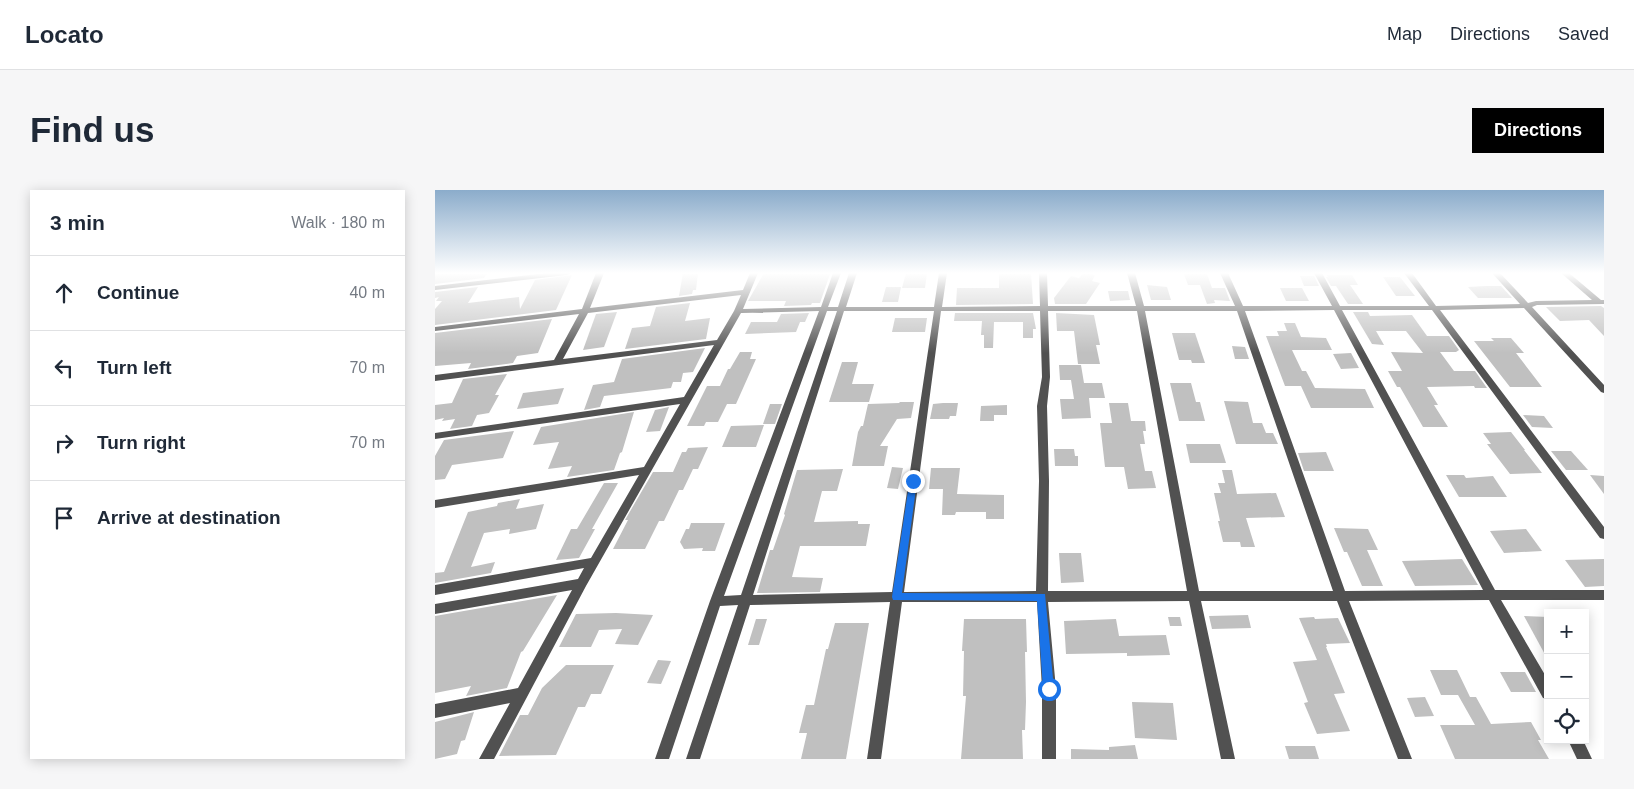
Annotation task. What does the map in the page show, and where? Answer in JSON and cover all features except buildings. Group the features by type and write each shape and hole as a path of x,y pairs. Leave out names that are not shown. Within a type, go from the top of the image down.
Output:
{"street":[{"path":"557,363 589,300"},
{"path":"435,329 678,300"},
{"path":"486,759 593,562 738,311 742,300"},
{"path":"662,759 716,601 827,300"},
{"path":"693,759 844,300"},
{"path":"874,759 939,300"},
{"path":"1044,300 1046,377 1042,406 1044,481 1042,596 1049,689 1049,759"},
{"path":"1138,300 1194,596 1228,759"},
{"path":"1235,300 1341,596 1405,759"},
{"path":"1332,300 1492,595 1544,686"},
{"path":"1428,300 1604,535"},
{"path":"1521,300 1604,390"},
{"path":"738,311 823,309 1435,308 1527,306 1536,303 1602,304"},
{"path":"435,378 720,342"},
{"path":"435,436 687,400"},
{"path":"435,504 645,470"},
{"path":"435,590 593,562"},
{"path":"435,609 582,583"},
{"path":"716,601 1042,596 1604,595"},
{"path":"435,711 521,694"},
{"path":"1577,744 1585,759"}],"route":[{"path":"913,481 897,597 1042,596 1049,689"}]}
